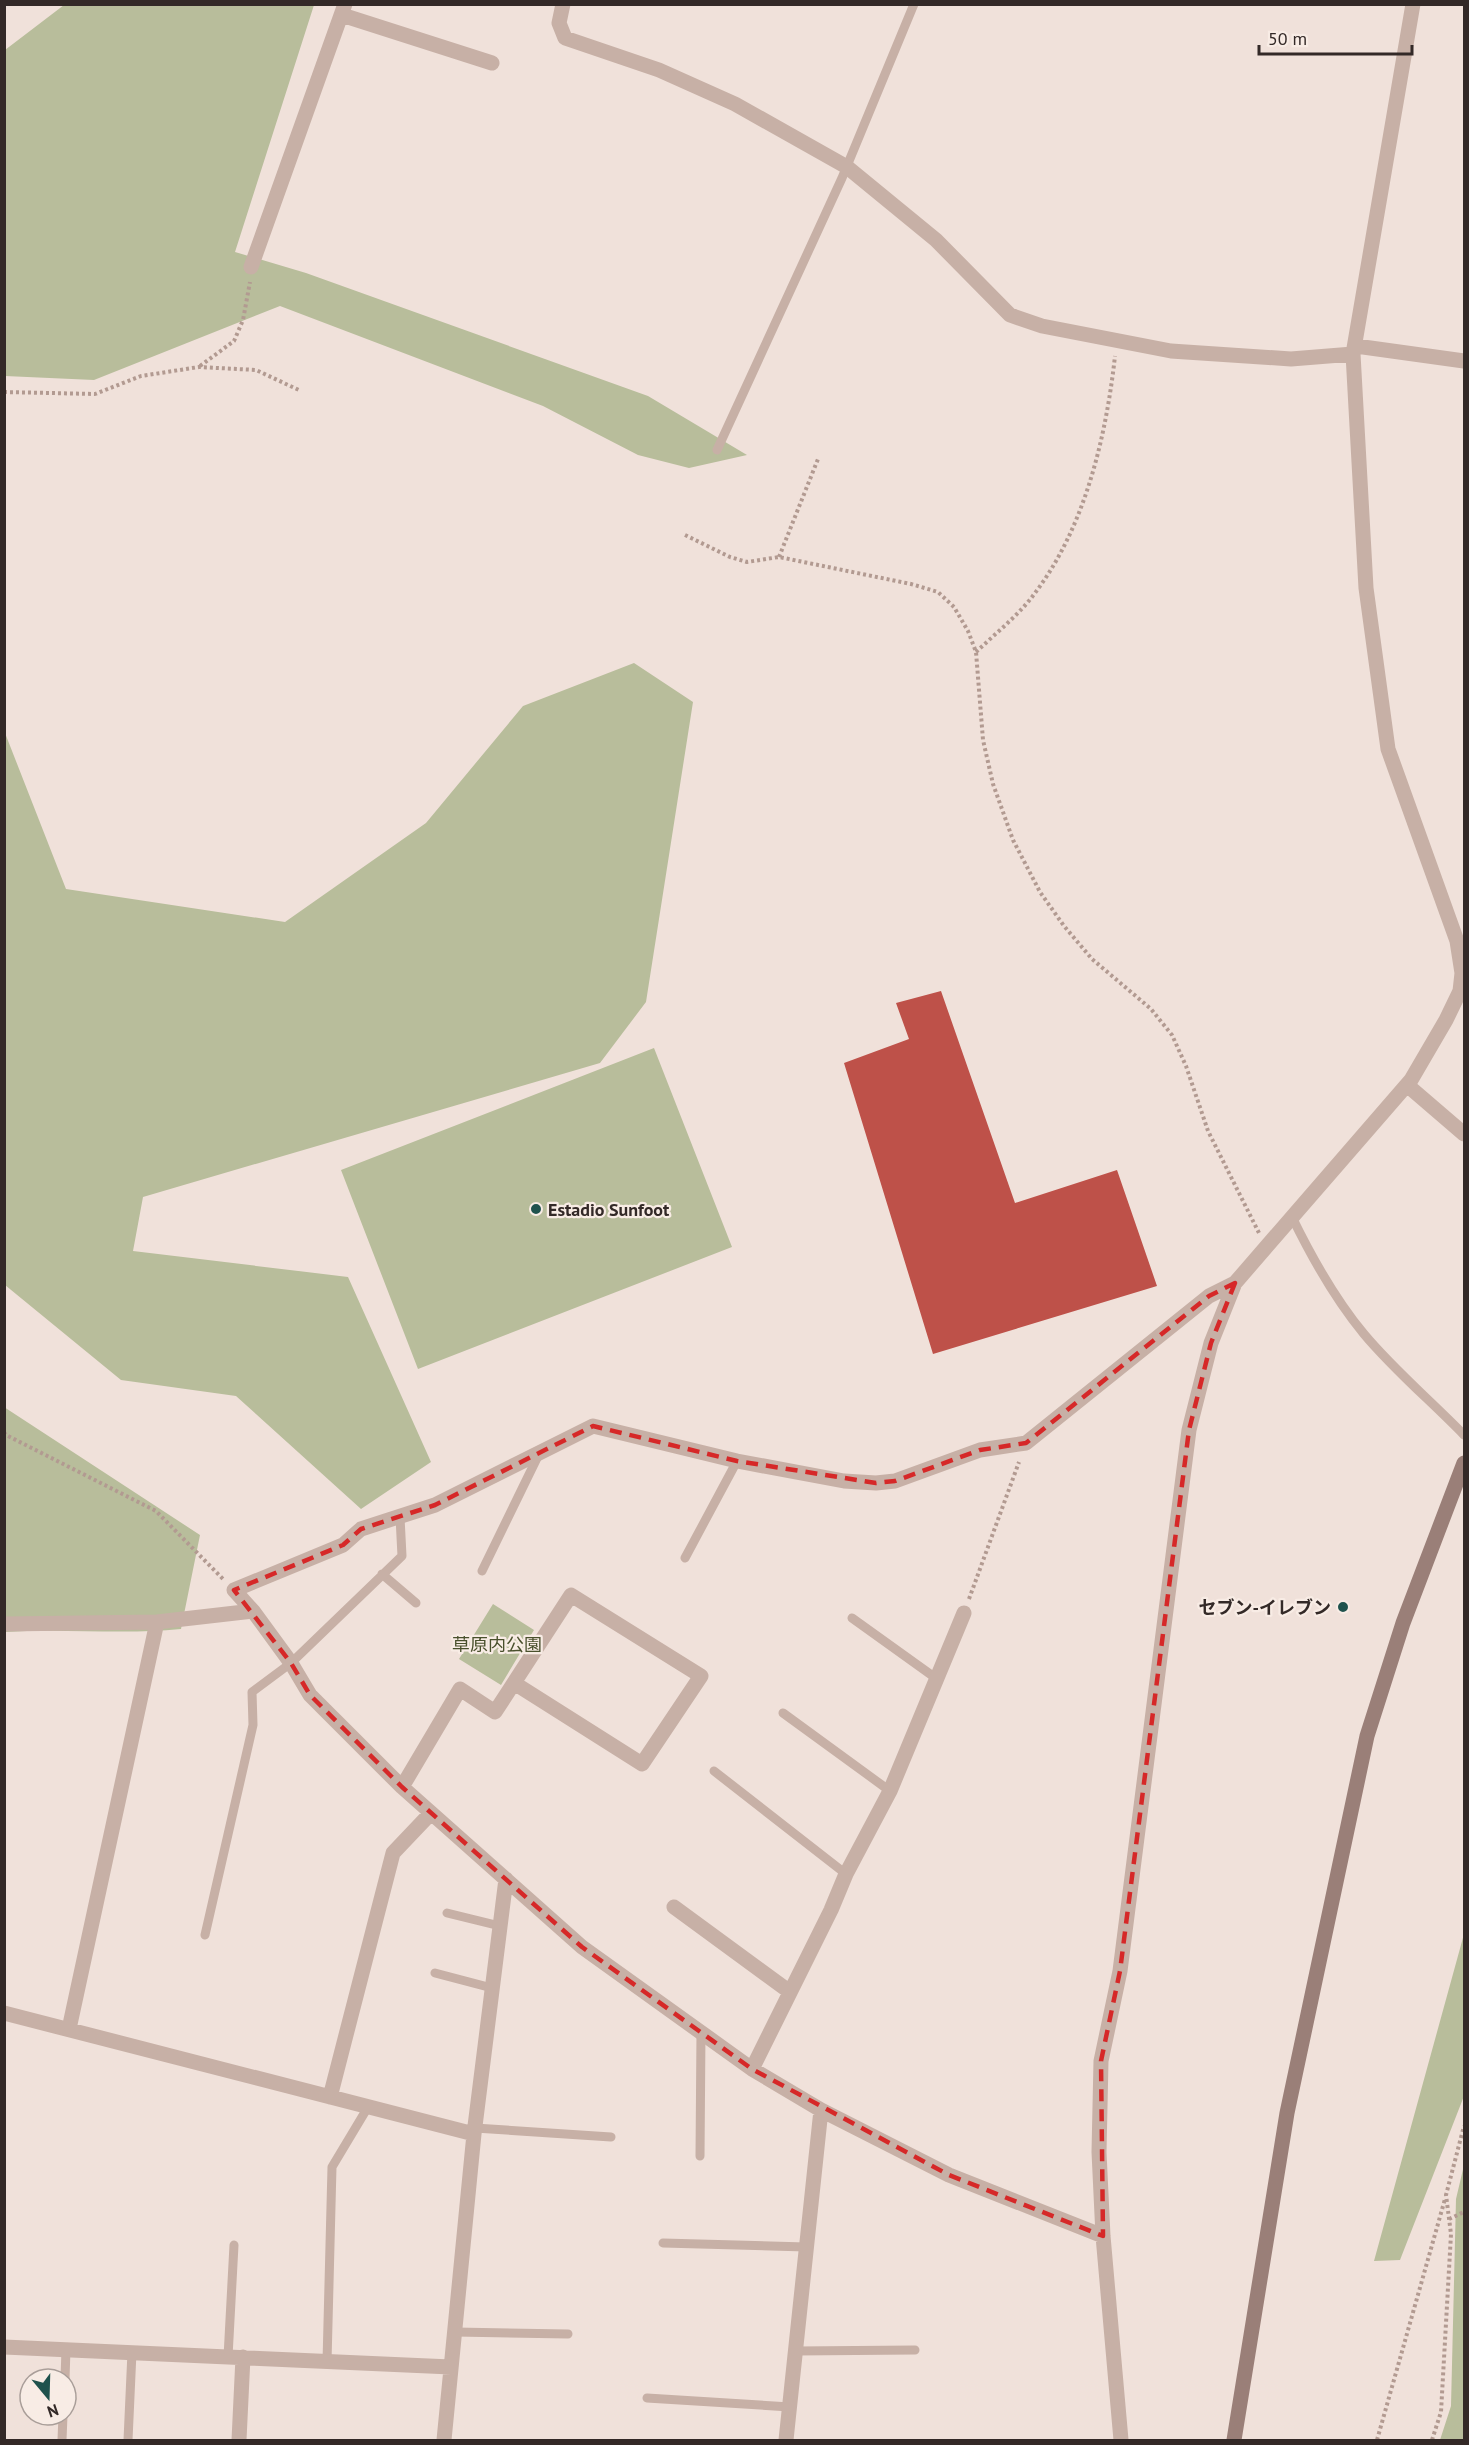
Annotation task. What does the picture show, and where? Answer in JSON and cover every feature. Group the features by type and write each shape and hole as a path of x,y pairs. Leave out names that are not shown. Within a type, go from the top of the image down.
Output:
{"street":[{"path":"563,4 559,23 565,38 658,70 735,104 847,167 936,240 1010,315 1042,326 1171,351 1291,360 1354,350 1464,361"},
{"path":"1121,2440 1103,2236 1099,2152 1101,2061 1120,1971 1189,1430 1211,1343 1235,1283 1407,1085 1446,1020 1460,991 1462,973 1457,941 1388,749 1366,588 1354,350 1413,4"},
{"path":"251,267 343,10 492,63"},
{"path":"1407,1085 1464,1134"},
{"path":"1103,2236 949,2175 821,2110 752,2069 582,1947 402,1787 310,1695 291,1663 253,1611 234,1590 343,1545 361,1529 435,1505 592,1426 737,1461 844,1481 876,1483 895,1481 980,1450 1026,1443 1209,1296 1235,1283"},
{"path":"1234,2440 1287,2113 1367,1736 1403,1623 1464,1463"},
{"path":"402,1787 460,1689 495,1712 571,1595 701,1676 642,1764 514,1683"},
{"path":"4,1624 158,1623 253,1611"},
{"path":"752,2069 831,1910 846,1874 890,1791 964,1613"},
{"path":"69,2029 158,1623"},
{"path":"330,2097 393,1853 431,1813"},
{"path":"444,2440 475,2131 506,1879"},
{"path":"674,1907 790,1992"},
{"path":"4,2013 368,2107 475,2131"},
{"path":"786,2440 821,2110"},
{"path":"4,2347 451,2367"},
{"path":"235,2357 239,2440"}],"lane":[{"path":"717,450 847,167 914,4"},
{"path":"1292,1217 1311,1256 1334,1293 1365,1335 1464,1435"},
{"path":"482,1571 539,1454"},
{"path":"685,1558 737,1461"},
{"path":"205,1935 253,1725 252,1692 291,1663 402,1556 400,1517"},
{"path":"382,1574 416,1603"},
{"path":"852,1618 937,1678"},
{"path":"783,1713 890,1791"},
{"path":"714,1772 846,1874"},
{"path":"447,1913 500,1926"},
{"path":"435,1973 492,1988"},
{"path":"700,2156 701,2032"},
{"path":"327,2362 332,2167 368,2107"},
{"path":"475,2131 611,2137"},
{"path":"663,2243 806,2247"},
{"path":"234,2245 235,2357"},
{"path":"455,2332 568,2334"},
{"path":"65,2367 66,2349"},
{"path":"796,2350 915,2350"},
{"path":"128,2440 132,2352"},
{"path":"647,2398 790,2407"}],"path":[{"path":"199,367 234,341 248,301 251,267"},
{"path":"976,651 1034,594 1074,525 1103,433 1112,386 1117,340"},
{"path":"4,392 95,394 141,376 199,367 256,370 301,391"},
{"path":"779,557 818,459"},
{"path":"685,535 730,557 747,562 779,557 911,584 938,592 954,607 969,631 976,651 983,740 993,784 1013,840 1040,892 1064,926 1092,959 1151,1009 1172,1035 1186,1066 1208,1131 1266,1247"},
{"path":"4,1432 156,1510 234,1590"},
{"path":"964,1613 1026,1443"},
{"path":"1377,2440 1464,2126"},
{"path":"1432,2440 1441,2412 1451,2234 1446,2195"},
{"path":"1449,2219 1464,2212"}],"highlighted area":[{"path":"1235,1283 1211,1343 1189,1430 1120,1971 1101,2061 1103,2236 949,2175 752,2069 582,1947 402,1787 310,1695 291,1663 234,1590 343,1545 361,1529 435,1505 593,1426 737,1461 876,1483 895,1481 980,1450 1026,1443 1209,1296"}],"green space":[{"path":"64,5 314,5 235,252 306,273 648,396 747,455 689,468 638,455 543,406 280,306 94,380 5,376 5,50"},
{"path":"634,663 693,702 646,1002 600,1063 143,1197 133,1251 348,1277 431,1462 361,1509 236,1396 121,1380 5,1285 5,733 66,889 285,922 426,823 523,706"},
{"name":"Estadio Sunfoot","path":"654,1048 732,1247 418,1369 341,1170"},
{"path":"4,1407 200,1535 181,1629 5,1632"},
{"name":"草原内公園","path":"493,1604 534,1630 501,1685 459,1659"},
{"path":"1464,1934 1464,2096 1400,2260 1374,2261"},
{"path":"1464,2165 1464,2440 1440,2440 1451,2406 1456,2199"}],"building":[{"path":"941,991 1015,1203 1117,1170 1157,1286 933,1354 844,1063 909,1039 896,1003"}],"place":[{"name":"Estadio Sunfoot","path":"536,1209"},
{"name":"セブン-イレブン","path":"1343,1607"}]}
